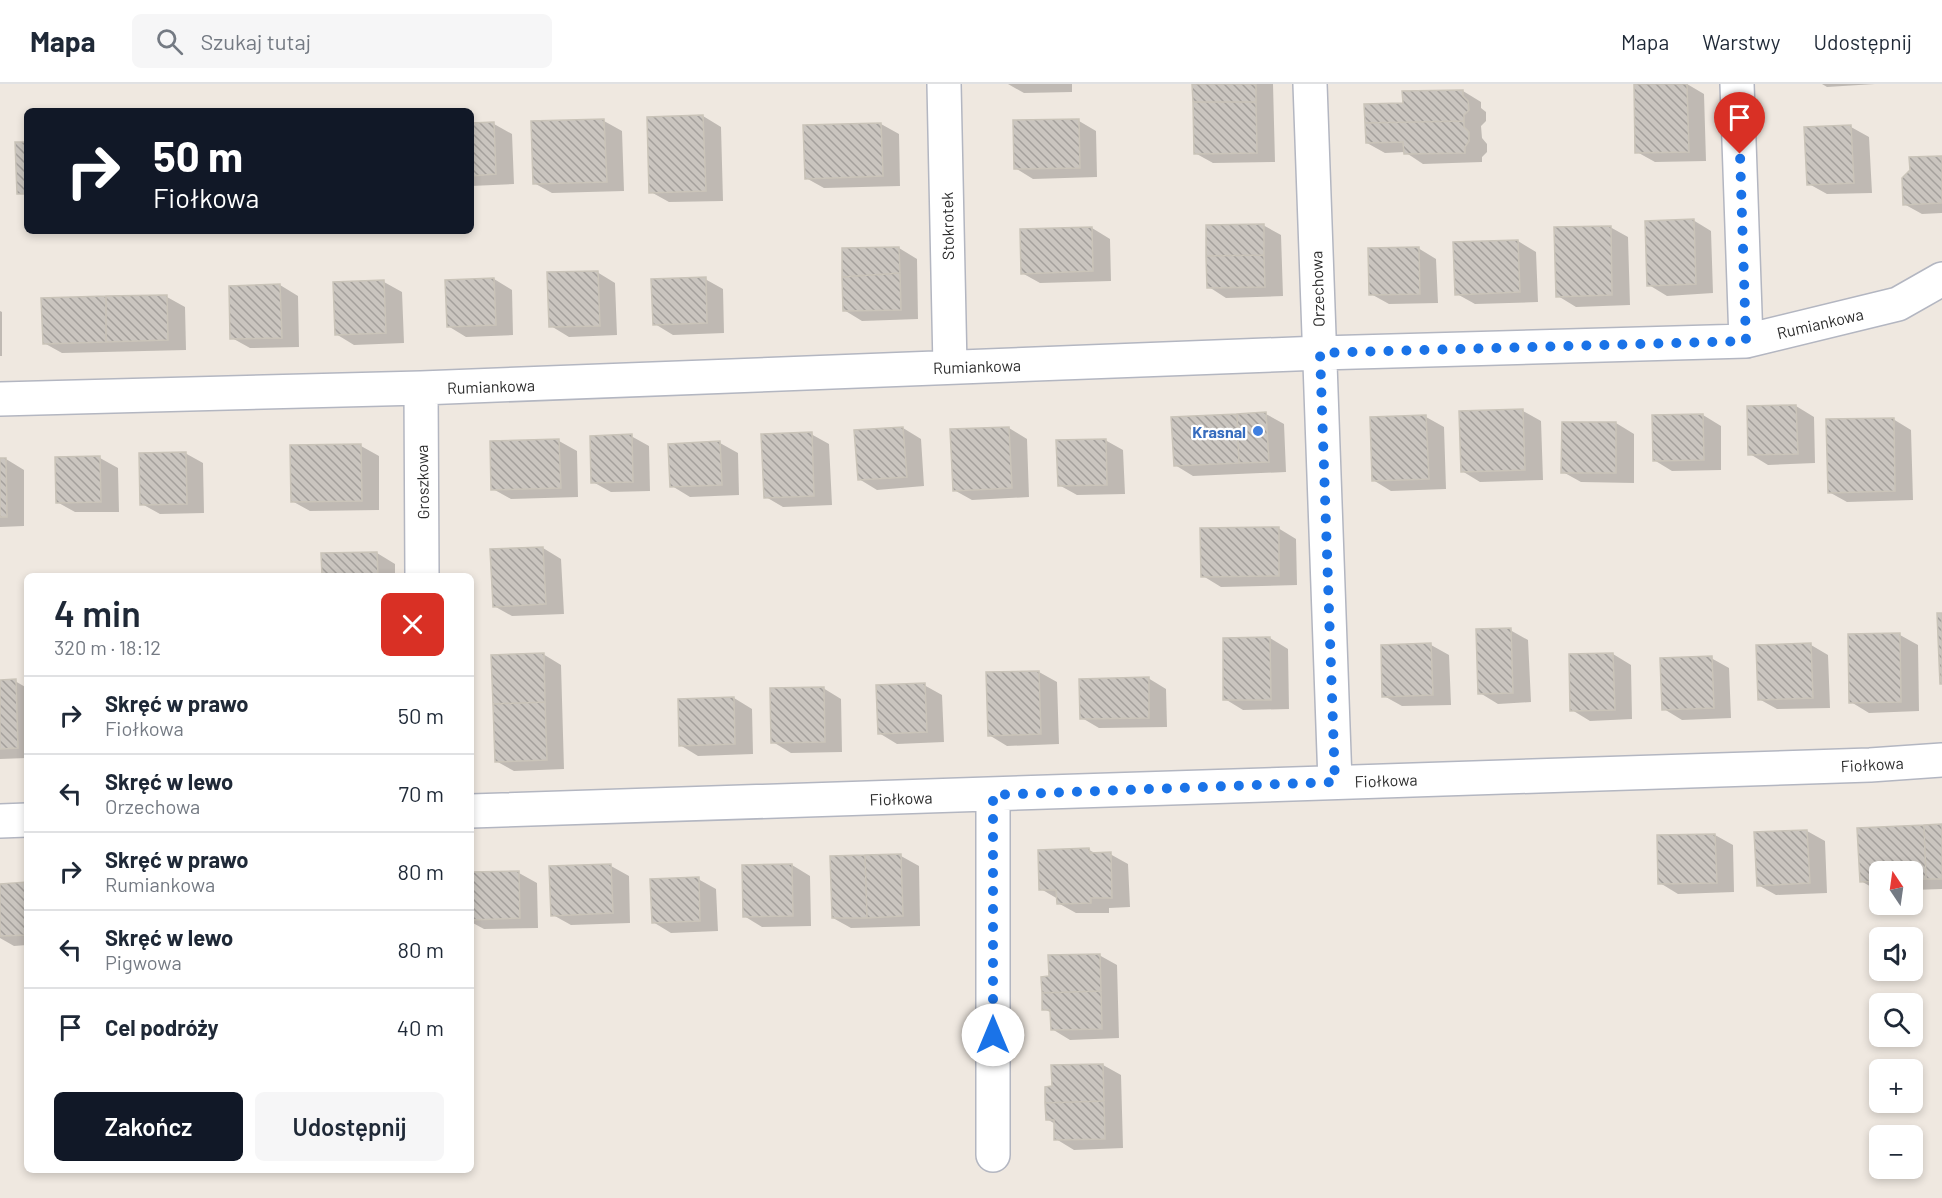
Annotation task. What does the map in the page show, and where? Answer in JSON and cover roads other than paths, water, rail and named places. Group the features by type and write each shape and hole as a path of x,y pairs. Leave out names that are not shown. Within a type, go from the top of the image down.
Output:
{"street":[{"name":"Stokrotek","path":"944,84 950,367"},
{"name":"Orzechowa","path":"1310,84 1335,782"},
{"path":"1737,84 1746,341"},
{"name":"Rumiankowa","path":"0,399 421,388 1320,353 1746,341 1899,304 1942,279"},
{"name":"Groszkowa","path":"421,388 422,573"},
{"name":"Fiołkowa","path":"474,811 993,795 1858,765 1942,760"},
{"path":"993,795 993,1155"},
{"path":"0,821 24,820"}],"place":[{"name":"Krasnal","path":"1258,431"}]}
